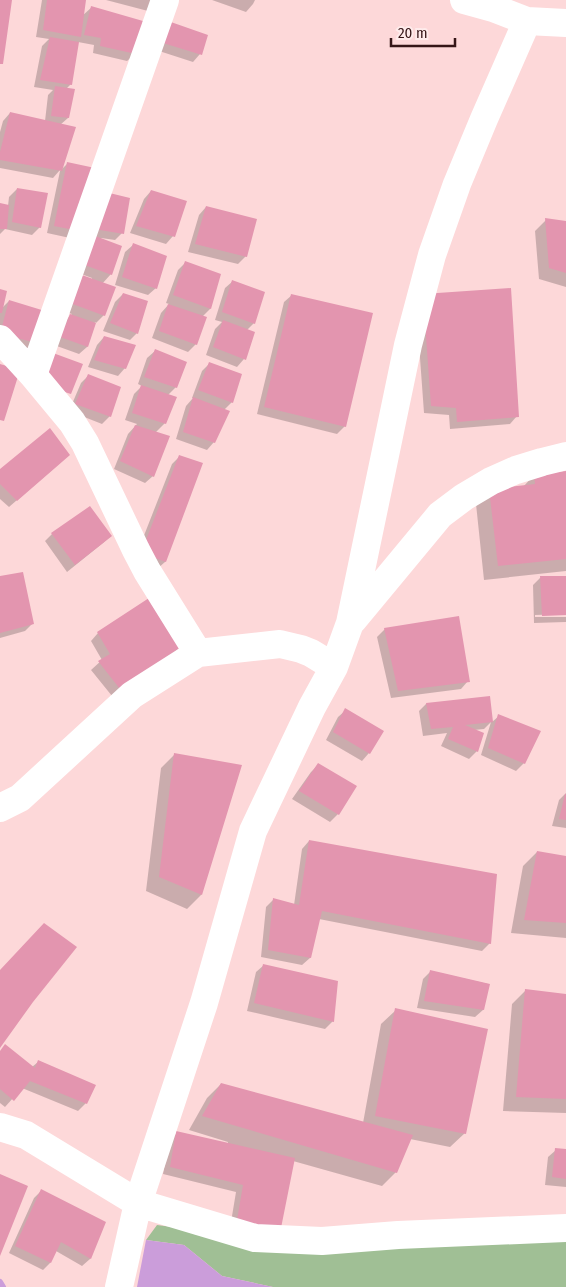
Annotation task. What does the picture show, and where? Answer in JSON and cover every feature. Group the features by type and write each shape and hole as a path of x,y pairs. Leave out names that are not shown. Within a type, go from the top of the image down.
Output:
{"street":[{"path":"33,375 165,0"},
{"path":"464,0 493,8 527,21 566,23"},
{"path":"119,1287 138,1203 204,1004 253,831 312,708 334,667 350,624 408,345 432,255 457,184 527,21"},
{"path":"0,339 72,422 85,443 147,571 198,654"},
{"path":"350,624 440,515 464,497 516,470 566,456"},
{"path":"0,808 20,798 132,695 198,654 280,644 301,648 334,667"},
{"path":"0,1127 26,1135 138,1203 255,1238 322,1241 398,1235 566,1228"}],"green space":[{"path":"157,1225 255,1238 566,1228 566,1287 273,1287 222,1276 184,1245 146,1240"}],"shaded area":[{"path":"146,1240 184,1245 222,1276 273,1287 137,1287"}],"building":[{"path":"0,0 12,0 3,64 0,64"},
{"path":"47,0 86,0 81,37 43,30"},
{"path":"91,6 143,21 136,54 100,46 101,38 84,35"},
{"path":"168,21 208,35 202,55 163,43"},
{"path":"50,37 79,42 72,85 40,80"},
{"path":"55,86 75,89 69,118 51,116"},
{"path":"10,112 76,127 62,171 0,160 0,152"},
{"path":"67,162 95,168 79,231 54,226"},
{"path":"17,188 48,193 41,228 12,222"},
{"path":"93,189 130,198 124,234 88,228"},
{"path":"151,190 187,201 175,237 136,226"},
{"path":"0,203 9,205 7,229 0,229"},
{"path":"206,206 257,219 247,257 195,244"},
{"path":"545,218 566,221 566,273 549,268"},
{"path":"90,234 122,246 112,275 79,263"},
{"path":"133,243 167,256 157,289 122,277"},
{"path":"185,261 221,274 211,309 173,295"},
{"path":"79,274 116,287 105,316 70,303"},
{"path":"232,280 265,292 255,324 222,312"},
{"path":"511,288 519,417 457,422 456,408 431,406 423,294"},
{"path":"0,289 7,291 2,313 0,313"},
{"path":"123,293 148,301 138,334 110,323"},
{"path":"291,294 373,313 346,427 264,407"},
{"path":"9,300 45,311 37,343 0,334"},
{"path":"168,304 207,317 197,345 159,331"},
{"path":"70,314 96,323 88,347 60,337"},
{"path":"223,320 255,332 246,360 213,347"},
{"path":"104,336 136,345 126,369 94,360"},
{"path":"155,349 187,362 177,388 144,377"},
{"path":"53,353 83,364 71,394 39,384"},
{"path":"209,362 242,374 233,403 198,390"},
{"path":"0,364 20,370 4,421 0,420"},
{"path":"88,374 121,387 111,417 75,404"},
{"path":"141,385 177,397 166,424 132,413"},
{"path":"193,397 230,411 215,443 183,432"},
{"path":"135,425 170,436 154,477 120,461"},
{"path":"50,428 70,455 17,501 0,484 0,469"},
{"path":"179,455 203,463 166,562 141,553"},
{"path":"566,471 566,559 498,566 489,489 535,484 534,474"},
{"path":"90,506 112,536 75,565 51,533"},
{"path":"23,572 34,624 0,633 0,576"},
{"path":"540,576 566,576 566,615 542,616"},
{"path":"149,598 181,647 120,689 98,661 110,654 97,632"},
{"path":"459,616 470,682 398,691 384,628"},
{"path":"490,696 493,722 465,725 484,733 478,752 448,739 453,727 431,729 426,703"},
{"path":"345,708 384,731 370,754 333,732"},
{"path":"498,714 541,731 525,764 488,748"},
{"path":"174,753 242,765 202,895 159,877"},
{"path":"318,763 357,786 339,815 299,791"},
{"path":"566,794 566,820 559,819"},
{"path":"309,840 497,874 491,944 322,911 311,958 268,950 273,898 299,905"},
{"path":"537,851 566,856 566,923 524,920"},
{"path":"44,923 77,947 33,1002 0,1048 0,970"},
{"path":"263,964 338,981 334,1022 254,1003"},
{"path":"430,970 490,984 484,1010 424,1001"},
{"path":"525,989 566,994 566,1099 516,1097"},
{"path":"395,1008 488,1029 466,1134 375,1116"},
{"path":"5,1044 35,1068 38,1060 96,1085 87,1104 30,1081 14,1101 0,1089 0,1051"},
{"path":"221,1083 413,1135 397,1173 202,1116"},
{"path":"176,1131 295,1158 280,1233 237,1220 243,1185 170,1167"},
{"path":"555,1148 566,1149 566,1179 552,1177"},
{"path":"0,1174 28,1186 0,1256"},
{"path":"41,1189 106,1222 91,1259 61,1242 51,1263 15,1246"}],"waterway":[{"path":"0,1282 3,1287"}]}
